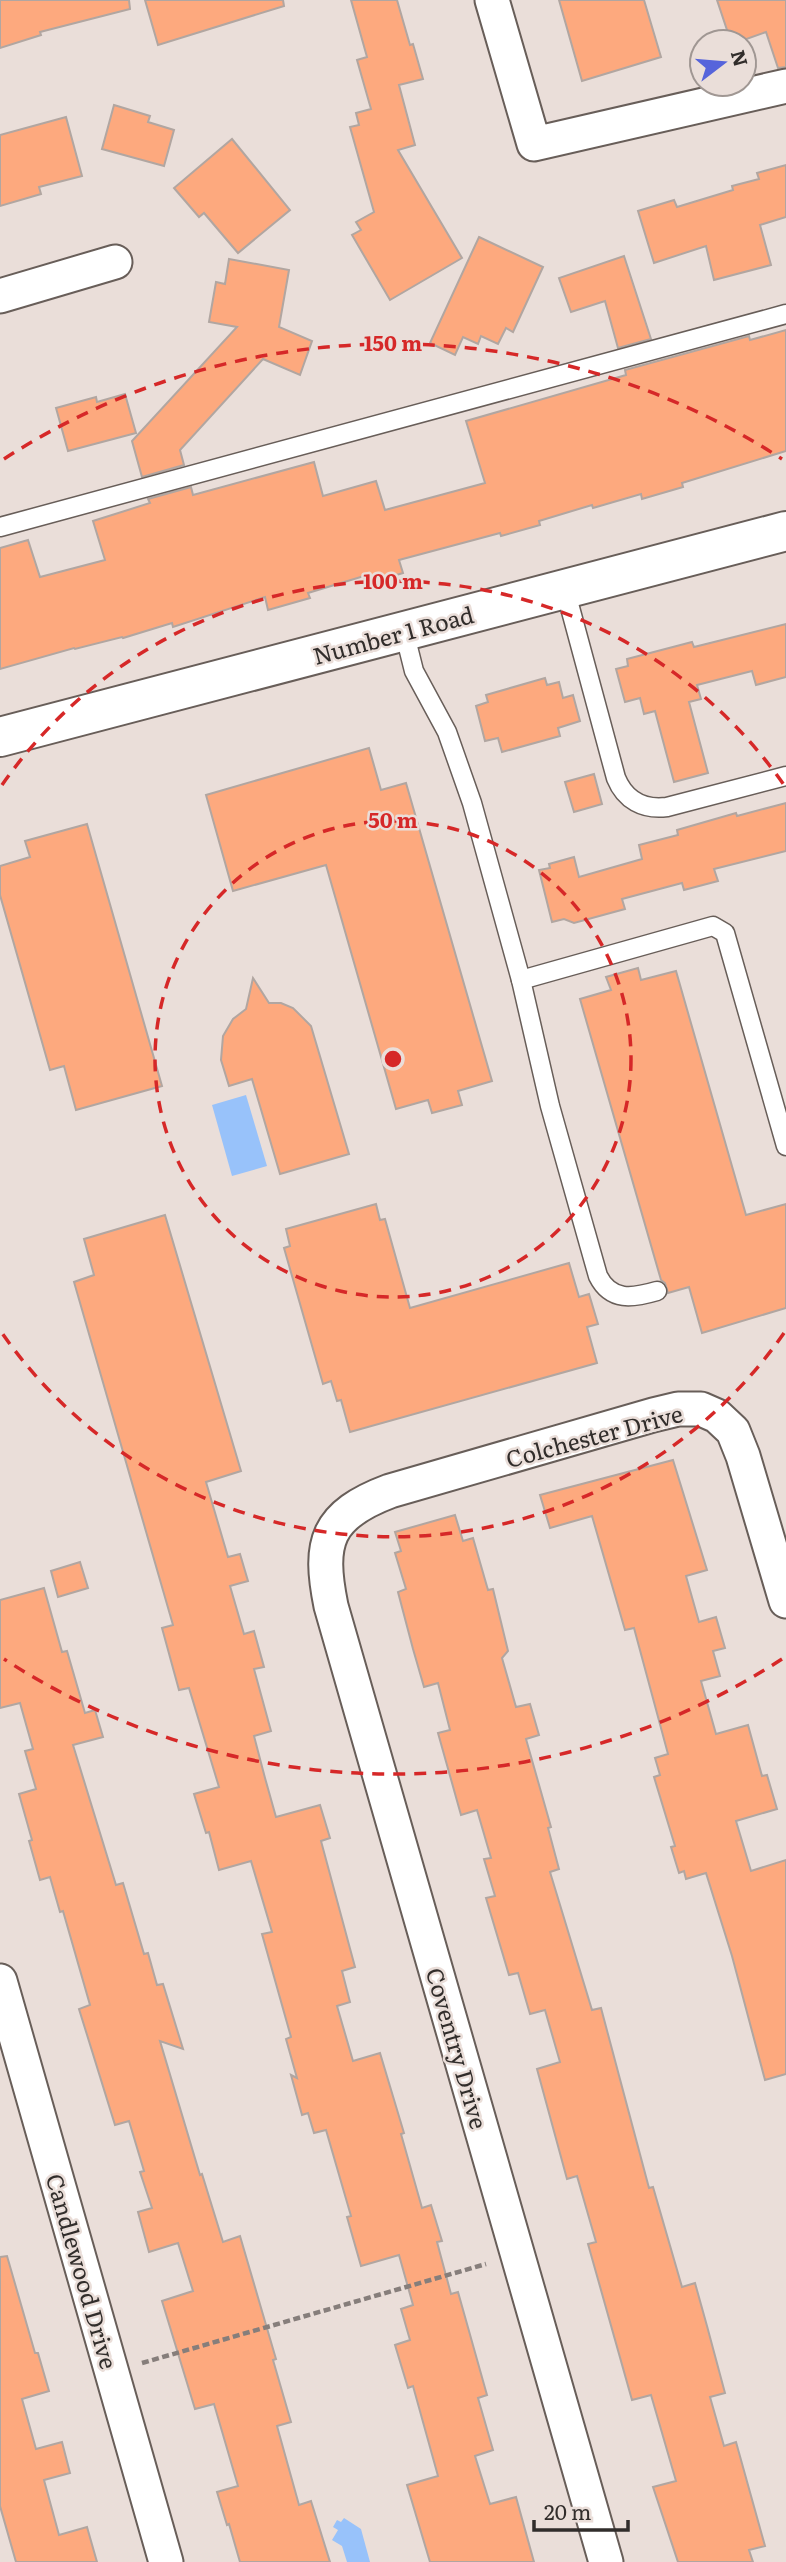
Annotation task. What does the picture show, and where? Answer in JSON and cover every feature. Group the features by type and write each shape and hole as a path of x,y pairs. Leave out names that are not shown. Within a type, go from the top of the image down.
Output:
{"main road":[{"name":"Number 1 Road","path":"0,737 786,531"}],"street":[{"path":"492,0 534,144 786,86"},
{"path":"0,296 115,262"},
{"name":"Colchester Drive","path":"331,1533 346,1515 366,1500 390,1491 653,1415 678,1409 701,1409 717,1416 733,1431 743,1456 786,1601"},
{"name":"Coventry Drive","path":"331,1533 325,1553 331,1606 606,2562"},
{"name":"Candlewood Drive","path":"0,1981 166,2562"}],"lane":[{"path":"0,527 786,314"},
{"path":"565,589 616,778 627,797 649,807 667,807 786,776"},
{"path":"404,631 414,671 447,732 456,756 521,980 550,1106 598,1276 609,1291 627,1298 657,1291"},
{"path":"521,980 713,926 725,933 786,1146"}],"path":[{"path":"134,2365 517,2255"}],"water":[{"path":"246,1095 267,1166 232,1176 212,1105"},
{"path":"344,2518 361,2529 370,2562 347,2562 342,2546 332,2540 338,2530 333,2527 337,2520 341,2522"}],"building":[{"path":"0,0 129,0 130,9 40,32 41,35 0,48"},
{"path":"145,0 283,0 284,6 158,45"},
{"path":"351,0 397,0 423,79 399,85 415,145 398,150 462,258 390,300 352,235 361,230 356,222 374,212 350,127 359,125 356,113 371,109 357,60 367,57"},
{"path":"559,0 644,0 661,57 582,81"},
{"path":"717,0 786,0 786,67 778,68 766,32 758,35 758,28 726,28"},
{"path":"114,105 150,116 148,122 174,130 164,166 102,149"},
{"path":"66,117 82,176 39,187 41,194 0,206 0,135"},
{"path":"232,139 290,210 238,253 204,213 199,217 174,188"},
{"path":"786,165 786,217 760,225 771,265 714,280 706,246 654,263 638,211 674,200 677,207 733,190 732,186 759,179 757,173"},
{"path":"479,237 543,267 513,332 506,328 498,344 481,336 478,344 463,337 455,355 430,343"},
{"path":"624,256 651,339 618,348 605,301 571,312 559,278"},
{"path":"229,259 289,270 279,327 312,341 300,375 263,359 180,450 184,465 142,477 132,441 237,327 209,322 216,282 225,284"},
{"path":"786,330 786,451 682,483 683,487 642,499 641,494 593,508 592,505 539,521 540,525 399,560 403,573 366,584 364,576 308,593 310,598 268,610 265,597 173,627 172,623 0,669 0,548 28,540 40,577 105,560 93,521 150,503 148,499 191,487 193,495 314,462 323,496 376,481 385,510 485,483 466,421 626,375 625,370 749,336 750,340"},
{"path":"125,394 136,433 68,451 56,408 96,397 97,402"},
{"path":"786,624 786,677 756,685 752,671 697,685 701,699 689,702 708,773 674,782 655,711 644,714 640,698 625,702 616,669 628,666 627,659 692,642 694,647"},
{"path":"545,678 547,685 559,682 563,698 573,695 580,721 558,728 560,736 502,752 498,738 485,741 476,706 488,702 486,695"},
{"path":"369,748 381,790 406,783 492,1081 458,1091 462,1105 432,1113 428,1100 396,1109 326,865 233,891 206,795"},
{"path":"594,774 602,804 574,812 565,782"},
{"path":"786,803 786,851 714,869 718,881 684,890 682,883 622,899 625,909 574,923 564,919 552,922 539,870 550,868 549,864 574,857 579,877 642,859 639,845 678,835 677,830 736,813 737,816"},
{"path":"87,824 162,1086 76,1110 64,1066 50,1070 0,895 0,866 30,857 25,841"},
{"path":"638,968 641,980 676,971 746,1215 786,1204 786,1308 702,1333 689,1287 668,1293 661,1280 580,999 611,990 606,977"},
{"path":"253,978 269,1003 281,1003 293,1008 311,1026 349,1154 280,1174 252,1079 229,1086 221,1060 223,1036 233,1019 246,1009"},
{"path":"376,1204 380,1220 385,1219 410,1308 569,1263 579,1297 589,1294 598,1324 587,1327 597,1363 350,1432 341,1400 337,1401 331,1381 323,1384 284,1248 290,1246 286,1229"},
{"path":"165,1215 241,1471 206,1482 228,1557 240,1554 248,1581 230,1586 244,1634 254,1631 264,1667 254,1669 271,1731 254,1736 265,1778 276,1817 320,1805 330,1838 321,1841 355,1967 342,1971 350,2002 337,2006 353,2061 380,2053 404,2133 401,2134 422,2208 431,2205 442,2241 437,2242 451,2294 458,2292 487,2395 478,2398 493,2450 475,2456 490,2504 516,2497 534,2562 430,2562 407,2485 438,2476 413,2386 408,2388 395,2345 410,2340 401,2309 413,2305 399,2255 361,2266 347,2217 351,2216 326,2130 314,2133 308,2113 302,2115 291,2075 297,2078 286,2039 291,2037 262,1934 272,1932 251,1861 219,1870 209,1832 206,1833 194,1794 219,1787 189,1688 179,1690 162,1628 173,1625 74,1282 94,1275 84,1239"},
{"path":"673,1460 707,1570 686,1576 699,1622 716,1617 725,1648 713,1651 720,1676 701,1681 716,1734 748,1725 762,1776 767,1775 777,1809 736,1821 751,1871 786,1860 786,2074 765,2080 732,1956 706,1873 686,1879 684,1871 679,1873 671,1847 675,1846 654,1777 660,1775 655,1758 668,1754 634,1628 625,1630 592,1516 550,1528 540,1495"},
{"path":"455,1515 463,1541 473,1538 488,1590 493,1589 508,1651 502,1658 516,1707 530,1704 539,1735 526,1739 551,1827 548,1828 559,1869 550,1872 592,2010 601,2008 649,2188 653,2187 682,2287 695,2283 725,2393 710,2397 724,2446 736,2442 765,2546 749,2550 753,2562 678,2562 653,2487 676,2481 651,2395 632,2400 588,2244 596,2242 577,2176 567,2179 537,2069 560,2062 545,2010 530,2014 518,1973 509,1975 486,1898 495,1896 484,1859 491,1858 477,1810 461,1815 438,1733 450,1730 438,1683 424,1687 413,1649 398,1592 406,1589 395,1553 401,1551 395,1532"},
{"path":"80,1562 88,1588 58,1597 51,1571"},
{"path":"44,1588 62,1652 67,1651 85,1713 95,1710 103,1737 73,1745 116,1885 123,1883 144,1954 148,1953 157,1985 163,1984 183,2049 160,2041 223,2242 240,2236 276,2359 273,2360 291,2422 277,2426 299,2505 311,2501 330,2562 240,2562 217,2492 238,2486 214,2404 195,2409 162,2301 193,2291 178,2243 149,2252 138,2212 152,2208 140,2172 144,2171 129,2121 115,2125 79,2009 90,2005 63,1911 60,1912 50,1877 40,1880 29,1841 32,1840 19,1794 36,1789 25,1751 33,1749 20,1703 0,1708 0,1600"},
{"path":"7,2256 49,2391 22,2399 36,2449 62,2442 70,2473 44,2480 59,2535 87,2527 97,2562 16,2562 0,2506 0,2257"}]}
